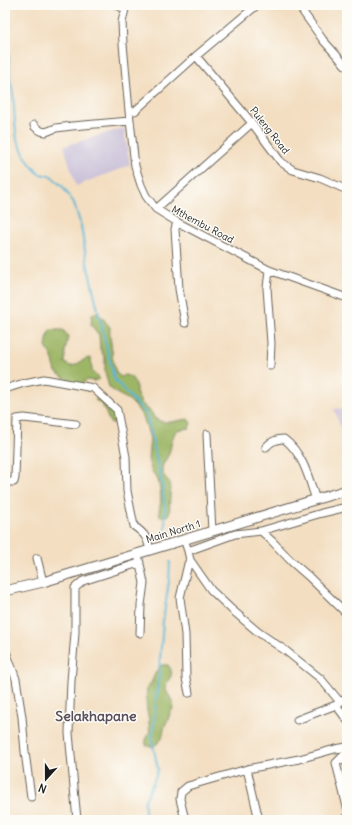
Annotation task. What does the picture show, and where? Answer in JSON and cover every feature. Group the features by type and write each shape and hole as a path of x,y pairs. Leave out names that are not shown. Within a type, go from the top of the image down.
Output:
{"main road":[{"name":"Main North 1","path":"5,591 43,582 347,490"}],"street":[{"path":"117,5 126,7"},
{"path":"129,111 135,111 196,56 257,5"},
{"path":"298,5 323,40 347,67"},
{"name":"Mthembu Road","path":"126,7 122,22 130,121 135,166 146,196 156,209 177,222 269,270 347,298"},
{"name":"Puleng Road","path":"196,56 252,123 281,162 293,170 320,178 347,190"},
{"path":"34,125 41,131 46,132 56,128 130,121"},
{"path":"156,209 252,123"},
{"path":"177,222 175,229 180,289 185,323"},
{"path":"269,270 267,288 271,343 270,366"},
{"path":"5,389 44,379 92,388 117,410 126,457 127,491 134,526 144,533 150,550"},
{"path":"5,482 14,482 15,478 17,419 24,418 76,424"},
{"path":"208,434 212,531"},
{"path":"266,447 273,440 284,439 288,442 298,455 307,473 316,500"},
{"path":"188,551 235,534 261,532 322,512 347,506"},
{"path":"261,532 347,614"},
{"path":"184,539 190,560 211,590 258,632 286,651 320,679 341,702 347,720"},
{"path":"139,553 139,563 144,583 140,633"},
{"path":"37,558 43,582"},
{"path":"188,693 186,678 185,634 180,598 190,560"},
{"path":"77,820 69,733 75,633 75,588 83,581 139,563"},
{"path":"5,649 16,679 31,797"},
{"path":"296,720 341,702"},
{"path":"185,820 180,799 181,792 188,786 247,769 335,749 347,748"},
{"path":"347,752 344,760 336,763 347,807"},
{"path":"247,769 259,820"}],"shaded area":[{"path":"124,128 130,165 76,186 64,146"},
{"path":"347,408 347,446 334,409"}],"green space":[{"path":"96,312 110,327 112,356 116,373 121,377 125,375 131,377 136,384 136,391 141,403 152,413 154,418 162,422 188,419 191,423 189,428 177,430 175,433 169,453 162,468 163,474 170,483 171,487 170,510 168,516 160,517 160,489 158,480 151,470 148,459 150,439 144,419 137,408 129,400 116,393 109,387 105,372 105,358 100,349 99,335 91,325 92,315"},
{"path":"50,330 63,330 68,336 65,352 65,363 73,366 85,359 91,358 92,371 100,379 94,381 87,380 81,385 70,382 56,372 52,357 46,347"},
{"path":"98,397 114,409 116,423 110,423 102,404 95,400"},
{"path":"162,665 168,665 171,672 165,689 173,702 173,709 165,725 162,739 153,747 146,745 146,740 149,733 149,720 146,706 147,688"}],"waterway":[{"path":"5,46 8,50 17,140 25,156 39,174 51,176 63,187 74,203 81,226 87,263 114,379 147,415 162,484 165,508 165,535"},
{"path":"146,820 144,802 158,770 152,739 170,562"}],"district":[{"name":"Selakhapane","path":"96,716"}]}
